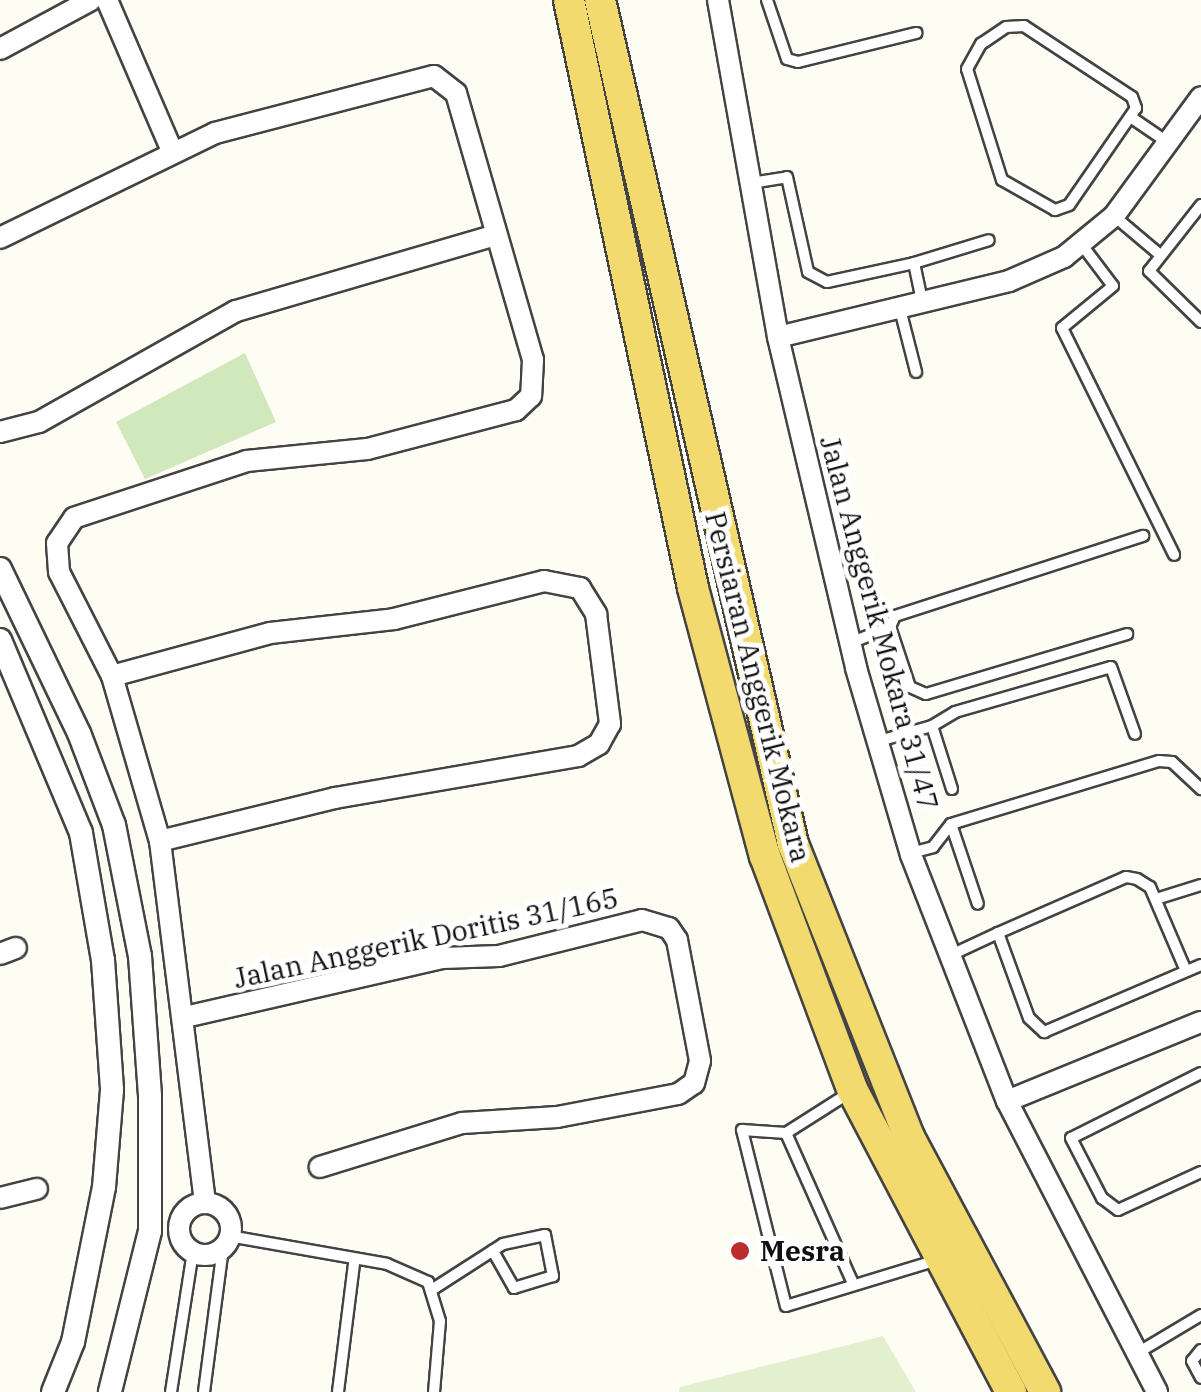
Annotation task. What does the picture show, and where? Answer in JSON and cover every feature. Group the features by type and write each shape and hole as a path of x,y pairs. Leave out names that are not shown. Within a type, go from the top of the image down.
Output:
{"main road":[{"name":"Persiaran Anggerik Mokara","path":"568,0 724,717 807,981 853,1090 938,1259 1011,1392"},
{"name":"Persiaran Anggerik Mokara","path":"600,0 792,844 910,1137 1046,1392"}],"street":[{"path":"0,49 91,0"},
{"path":"108,0 172,151"},
{"name":"Jalan Anggerik Mokara 31/47","path":"718,0 778,337 850,643 911,853 1007,1100 1133,1356 1157,1392"},
{"path":"0,238 172,151 422,74 448,84 458,101 492,236 535,380 516,410 367,449 248,461 83,514 62,530 59,572 112,676 160,842 186,1018 204,1203"},
{"path":"778,337 923,304 1038,270 1082,245 1114,216 1201,97"},
{"path":"0,432 39,422 236,311 492,236"},
{"path":"0,570 79,733 114,825 140,956 150,1220 110,1392"},
{"path":"112,676 270,633 394,619 544,581 580,588 592,603 606,664 610,724 599,744 558,764 335,798 160,842"},
{"path":"0,640 81,833 103,960 112,1090 88,1276 53,1392"},
{"name":"Jalan Anggerik Doritis 31/165","path":"186,1018 642,920 669,928 678,940 700,1061 694,1083 678,1094 557,1117 462,1124 320,1168"},
{"path":"1007,1100 1201,1022"},
{"path":"0,1198 37,1190"},
{"path":"180,1226 204,1203"},
{"path":"180,1226 193,1252 226,1241 223,1210 204,1203"},
{"path":"150,1220 180,1226"}],"lane":[{"path":"767,0 786,59 798,62 916,33"},
{"path":"1024,26 1132,97 1132,118 1069,205 1055,210 1002,180 968,70 980,44 1006,27 1024,26"},
{"path":"1132,118 1168,142"},
{"path":"751,183 787,178 808,272 827,282 989,240"},
{"path":"1201,205 1158,253 1149,270 1201,322"},
{"path":"1114,216 1158,253"},
{"path":"1082,245 1113,286 1062,328 1174,555"},
{"path":"914,262 923,304"},
{"path":"900,309 916,372"},
{"path":"1126,634 926,694 910,687 890,627 895,616 1143,536"},
{"path":"850,643 890,627"},
{"path":"878,741 932,726 955,712 1110,666 1135,734"},
{"path":"932,726 952,789"},
{"path":"911,853 934,847 951,824 1159,761 1172,762 1201,789"},
{"path":"951,824 978,904"},
{"path":"950,955 1126,877 1144,881 1156,899 1186,971"},
{"path":"1156,899 1201,885"},
{"path":"998,933 1029,1018 1044,1032 1201,965"},
{"path":"1201,1073 1071,1138 1102,1198 1118,1210 1201,1172"},
{"path":"853,1090 786,1132 742,1130 784,1300 791,1307 852,1281 938,1259"},
{"path":"786,1132 852,1281"},
{"path":"433,1288 493,1252 545,1235 553,1276 514,1288 493,1252"},
{"path":"204,1392 226,1241 410,1270 433,1288 440,1321 434,1392"},
{"path":"171,1392 193,1252"},
{"path":"338,1392 354,1263"},
{"path":"1133,1356 1201,1316"},
{"path":"1201,1350 1192,1361 1201,1378"}],"green space":[{"path":"245,353 276,422 145,479 116,422"},
{"path":"883,1336 916,1392 679,1392 680,1387"}],"place":[{"name":"Mesra","path":"740,1251"}]}
